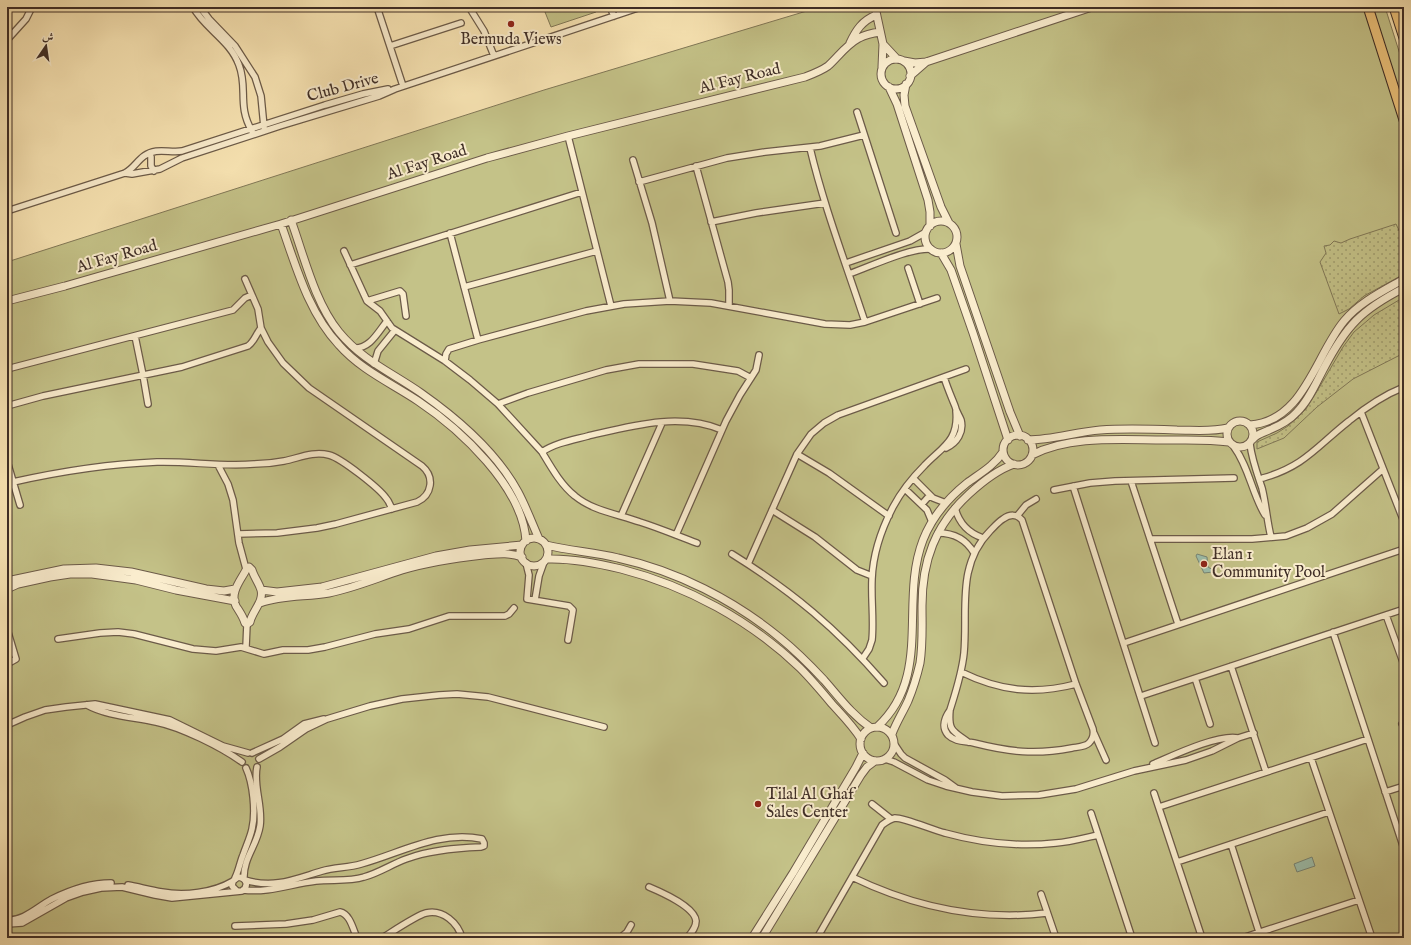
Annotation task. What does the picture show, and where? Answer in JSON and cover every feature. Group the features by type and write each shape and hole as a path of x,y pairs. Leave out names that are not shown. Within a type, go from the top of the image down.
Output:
{"main road":[{"path":"1394,7 1404,38"},
{"path":"1368,9 1404,120"}],"street":[{"path":"7,40 23,23 32,7"},
{"path":"192,7 204,24 226,43 236,59 242,76 243,107 246,120 254,135"},
{"path":"200,7 209,19 235,46 255,77 261,96 264,132"},
{"path":"378,7 403,86"},
{"path":"469,7 484,31 494,56"},
{"path":"610,7 614,16"},
{"path":"618,7 620,14"},
{"path":"395,88 642,7"},
{"path":"882,67 890,60 915,63 926,62 1092,7"},
{"path":"875,9 883,44 881,76 889,87 897,104 928,200 930,212 928,229 925,238 927,244 931,249 941,253 950,251 956,244"},
{"path":"849,45 858,28 875,9"},
{"path":"390,46 461,23"},
{"path":"849,45 868,34 880,32"},
{"path":"883,44 910,70 910,76"},
{"name":"Al Fay Road","path":"7,301 73,284 281,224 487,158 813,74 828,66 849,45"},
{"path":"926,62 910,76 906,84 904,95 906,106 941,207 957,232 958,236 956,244 960,266 1011,416 1020,436"},
{"path":"889,87 896,88 906,84"},
{"name":"Club Drive","path":"126,173 150,153 162,150 182,151 250,128 363,94 395,88"},
{"name":"Club Drive","path":"7,211 126,173 154,171 176,161 378,96 395,88"},
{"path":"857,112 896,233"},
{"path":"639,182 696,166 746,155 810,148 839,143 864,135"},
{"path":"568,136 611,306"},
{"path":"810,148 825,203 865,322"},
{"path":"133,167 150,157 160,154 176,154 182,151"},
{"path":"150,157 151,166 154,171"},
{"path":"633,160 652,223 670,301"},
{"path":"696,166 728,282 729,305"},
{"path":"350,265 582,192"},
{"path":"711,222 825,203"},
{"path":"291,220 321,304 335,327 354,348 374,364 426,396 455,419 480,442 512,482 522,500 539,539 546,545 601,554 638,563 682,579 725,600 760,623 790,647 814,669 855,716 874,727 883,727 892,734 895,745 901,754 956,788"},
{"path":"846,263 910,241 939,221 950,223"},
{"path":"281,224 306,292 318,316 344,351 359,364 425,406 448,423 474,448 497,475 509,493 522,522 524,543 521,551 529,575 527,598 569,606 572,608 574,612 568,640"},
{"path":"450,233 478,340"},
{"path":"849,274 920,249 931,249"},
{"path":"344,251 367,301 380,311 395,330 445,361 498,404 542,452 565,486 575,496 591,506 697,543"},
{"path":"464,287 597,251"},
{"path":"941,253 951,270 1008,440"},
{"path":"908,268 920,304"},
{"path":"238,534 277,533 336,524 417,502 426,495 431,484 430,476 426,468 301,382 275,353 261,328 259,312 245,279"},
{"path":"1250,425 1269,420 1286,411 1304,389 1333,337 1344,321 1367,301 1404,279"},
{"path":"892,734 911,694 920,664 923,641 922,598 925,573 930,551 938,533 956,508 973,490 994,474 1014,464 1023,464 1027,462 1032,455 1048,448 1100,440 1187,440 1232,444 1242,448 1258,435 1281,424 1296,413 1307,399 1349,326 1375,304 1404,288"},
{"path":"367,301 400,291 403,294 406,316"},
{"path":"7,369 233,310 245,298 252,294"},
{"path":"445,361 446,354 449,349 478,340 611,306 670,301 693,301 729,305 833,325 850,325 865,322 937,298"},
{"path":"354,348 361,348 367,345 387,321"},
{"path":"7,406 43,396 182,367 248,346 252,343 261,328"},
{"path":"374,364 378,351 395,330"},
{"path":"135,336 148,404"},
{"path":"676,535 732,409 756,370 759,354"},
{"path":"498,404 528,393 606,370 639,364 699,364 738,371 751,378"},
{"path":"748,564 797,454 811,434 834,416 966,369"},
{"path":"863,658 869,649 872,640 872,576 875,552 882,532 889,516 913,478 933,457 952,445 960,435 962,423 956,411 944,377"},
{"path":"1248,477 1281,472 1306,458 1349,420 1404,386"},
{"path":"1361,412 1404,522"},
{"path":"1266,517 1253,490 1241,458 1226,434 1231,424 1238,421 1243,421 1250,425 1253,433 1251,441 1253,464 1260,476 1266,517 1271,537"},
{"path":"542,452 567,442 629,426 693,422 722,430"},
{"path":"622,516 662,423"},
{"path":"1014,464 1007,460 1003,452 1003,447 1011,437 1020,436 1028,440 1041,440 1074,433 1101,430 1134,429 1207,431 1228,428"},
{"path":"1028,440 1032,447 1032,455"},
{"path":"875,761 866,757 863,753 860,744 861,739 862,735 874,727 892,710 906,681 912,649 912,609 915,572 923,540 932,522 946,503 967,483 993,464 1003,452"},
{"path":"13,482 65,471 113,465 180,462 218,465 258,464 285,461 312,454 329,455 344,462 382,494 392,509"},
{"path":"797,454 828,473 889,516"},
{"path":"7,461 20,505"},
{"path":"218,465 228,484 233,500 238,534 246,569 235,589 234,601 245,623 247,624"},
{"path":"1150,539 1252,538 1286,536 1323,520 1340,507 1383,468"},
{"path":"913,478 930,495 937,500 946,503"},
{"path":"1054,490 1102,482 1131,480 1234,478"},
{"path":"1131,480 1178,624"},
{"path":"1072,486 1124,643 1155,743"},
{"path":"1253,490 1261,487"},
{"path":"905,489 928,510 932,522"},
{"path":"922,504 930,495"},
{"path":"1017,516 1026,505 1036,499"},
{"path":"956,508 959,530 966,543 974,553"},
{"path":"772,510 815,537 857,570 872,576"},
{"path":"1094,733 1090,742 1084,745 1046,752 1016,752 968,742 956,734 952,729 950,710 961,672 964,643 965,585 968,570 974,553 983,538 1003,519 1012,515 1017,516 1022,520 1076,684 1094,733 1106,760"},
{"path":"938,533 959,530 983,538"},
{"path":"966,543 968,538 973,534"},
{"path":"261,590 277,592 322,588 436,556 524,543 532,538 539,539"},
{"path":"535,600 540,572 548,550 546,545"},
{"path":"1124,643 1404,549"},
{"path":"260,603 270,600 344,590 411,567 445,560 499,554 512,554 535,566 545,560 562,559 629,571 660,581 700,598 761,635 792,660 847,720 861,739"},
{"path":"732,554 779,585 808,607 863,658 884,683"},
{"path":"246,569 249,567 251,568 261,590 262,596 260,603 252,614 250,622 247,624 246,647"},
{"path":"7,581 64,569 96,568 131,572 206,589 224,591 235,589"},
{"path":"7,590 18,584 50,577 70,574 92,574 136,580 176,590 234,601"},
{"path":"58,638 100,632 118,632 134,634 202,650 216,651 246,647 264,654 283,650 317,648 375,634 409,630 449,616 505,616 510,614 514,608"},
{"path":"1141,696 1404,609"},
{"path":"1386,615 1404,665"},
{"path":"7,629 16,659 8,661"},
{"path":"1333,632 1404,849"},
{"path":"1231,666 1266,772"},
{"path":"961,672 979,681 998,687 1024,691 1050,690 1076,684"},
{"path":"1195,678 1210,724"},
{"path":"242,762 244,756 327,719 386,702 428,696 457,694 503,700 604,726"},
{"path":"7,725 45,710 66,706 87,705 99,710 168,725 216,744 256,755 259,759"},
{"path":"240,891 246,887 244,870 246,859 258,833 260,823 256,775 259,759 280,747 297,732"},
{"path":"885,759 894,762 928,780 942,785 972,792 1002,796 1039,795 1076,790 1143,769 1180,761 1212,751 1238,738 1254,733"},
{"path":"1143,769 1178,753 1210,742 1229,737 1238,738"},
{"path":"1159,807 1368,739"},
{"path":"1210,742 1212,751"},
{"path":"216,744 242,762 246,768 252,792 254,822 232,886 240,891"},
{"path":"762,938 862,775 875,761 885,759 892,753 895,745"},
{"path":"752,938 856,768 863,753"},
{"path":"1178,753 1180,761"},
{"path":"1310,758 1372,938"},
{"path":"246,768 250,769 257,767"},
{"path":"1385,792 1404,786"},
{"path":"1154,793 1202,938"},
{"path":"872,804 891,819"},
{"path":"1091,812 1132,938"},
{"path":"1177,862 1329,812"},
{"path":"816,938 882,826 891,819 903,819 955,836 998,843 1041,845 1098,835"},
{"path":"7,920 22,918 60,895 94,884 118,883 162,892 176,893 214,889 240,877 245,880 263,884 278,883 326,870 362,864 410,846 451,838 470,837 482,839 484,843 484,846 481,847 449,849 417,856 398,862 371,875 355,880 322,880 269,890 240,891 172,898 122,887 101,888 66,898 22,923 7,924"},
{"path":"1231,844 1259,932"},
{"path":"852,877 883,891 912,901 956,911 979,915 1002,916 1025,916 1048,913"},
{"path":"649,887 664,894 692,913 695,918 696,925 688,938"},
{"path":"1041,894 1056,938"},
{"path":"1242,938 1359,900"},
{"path":"235,926 286,924 313,920 340,912 344,913 348,917 357,938"},
{"path":"382,938 427,913 440,914 451,920 459,930 462,938"},
{"path":"620,938 631,925"}],"shaded area":[{"path":"543,7 598,7 596,12 551,27"},
{"path":"820,7 1385,7 1404,67 1404,938 7,938 7,262 544,90"},
{"path":"1396,224 1404,241 1404,274 1364,296 1349,309 1339,314 1320,262 1326,253 1324,246 1330,245 1334,241 1341,243"},
{"path":"1404,297 1404,353 1353,379 1317,407 1284,438 1257,449 1257,442 1288,426 1306,409 1343,347 1354,332 1374,315"},
{"name":"Elan 1 Community Pool","path":"1197,554 1207,557 1208,567 1213,570 1213,572 1204,573 1196,556"},
{"path":"1312,857 1315,866 1297,872 1294,864"}],"place":[{"name":"Bermuda Views","path":"511,24"},
{"name":"Elan 1 Community Pool","path":"1204,564"},
{"name":"Tilal Al Ghaf Sales Center","path":"758,804"}]}
